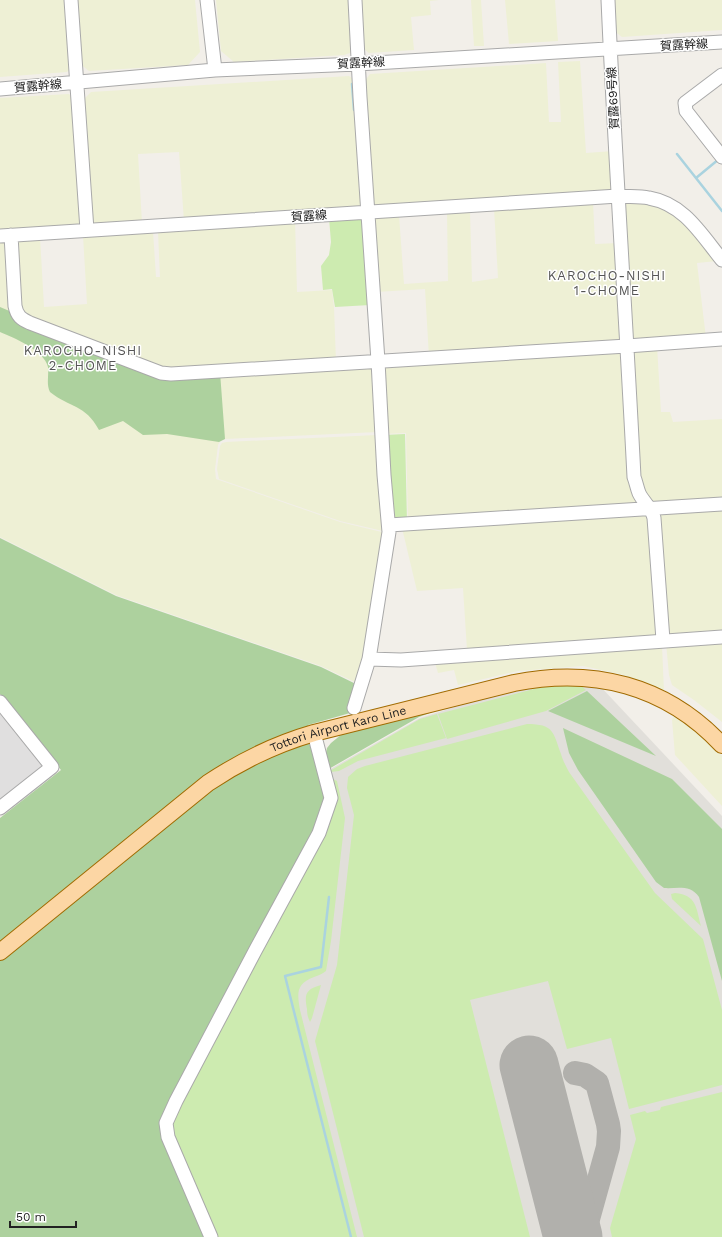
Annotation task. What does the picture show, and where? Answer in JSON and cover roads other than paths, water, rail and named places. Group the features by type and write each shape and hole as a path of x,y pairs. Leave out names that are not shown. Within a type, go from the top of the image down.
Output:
{"main road":[{"name":"Tottori Airport Karo Line","path":"0,952 208,783 240,763 262,752 314,733 514,683 547,678 575,676 616,682 644,690 667,702 693,719 722,745"}],"street":[{"path":"71,0 87,230"},
{"path":"207,0 215,70"},
{"path":"354,0 384,475 389,525 369,659 354,708"},
{"name":"賀露69号線","path":"608,0 634,477 639,494 648,508 653,512 663,640"},
{"name":"賀露幹線","path":"0,89 215,70 358,64 722,42"},
{"path":"722,75 685,103 686,111 722,157"},
{"name":"賀露線","path":"6,235 618,196 648,197 663,201 691,220 722,260"},
{"path":"6,235 15,306 18,316 22,320 161,373 171,374 722,339"},
{"path":"389,525 722,504"},
{"path":"369,659 401,660 663,640 722,637"},
{"path":"0,702 52,767 1,805"},
{"path":"211,1237 174,1153 168,1137 166,1123 251,958 319,833 331,798 314,733"}],"waterway":[{"path":"352,84 354,110"},
{"path":"677,154 722,211"},
{"path":"696,178 719,159"},
{"path":"329,897 321,967 285,976 351,1237"}],"district":[{"name":"KAROCHO-NISHI 1-CHOME","path":"607,282"},
{"name":"KAROCHO-NISHI 2-CHOME","path":"83,358"}]}
